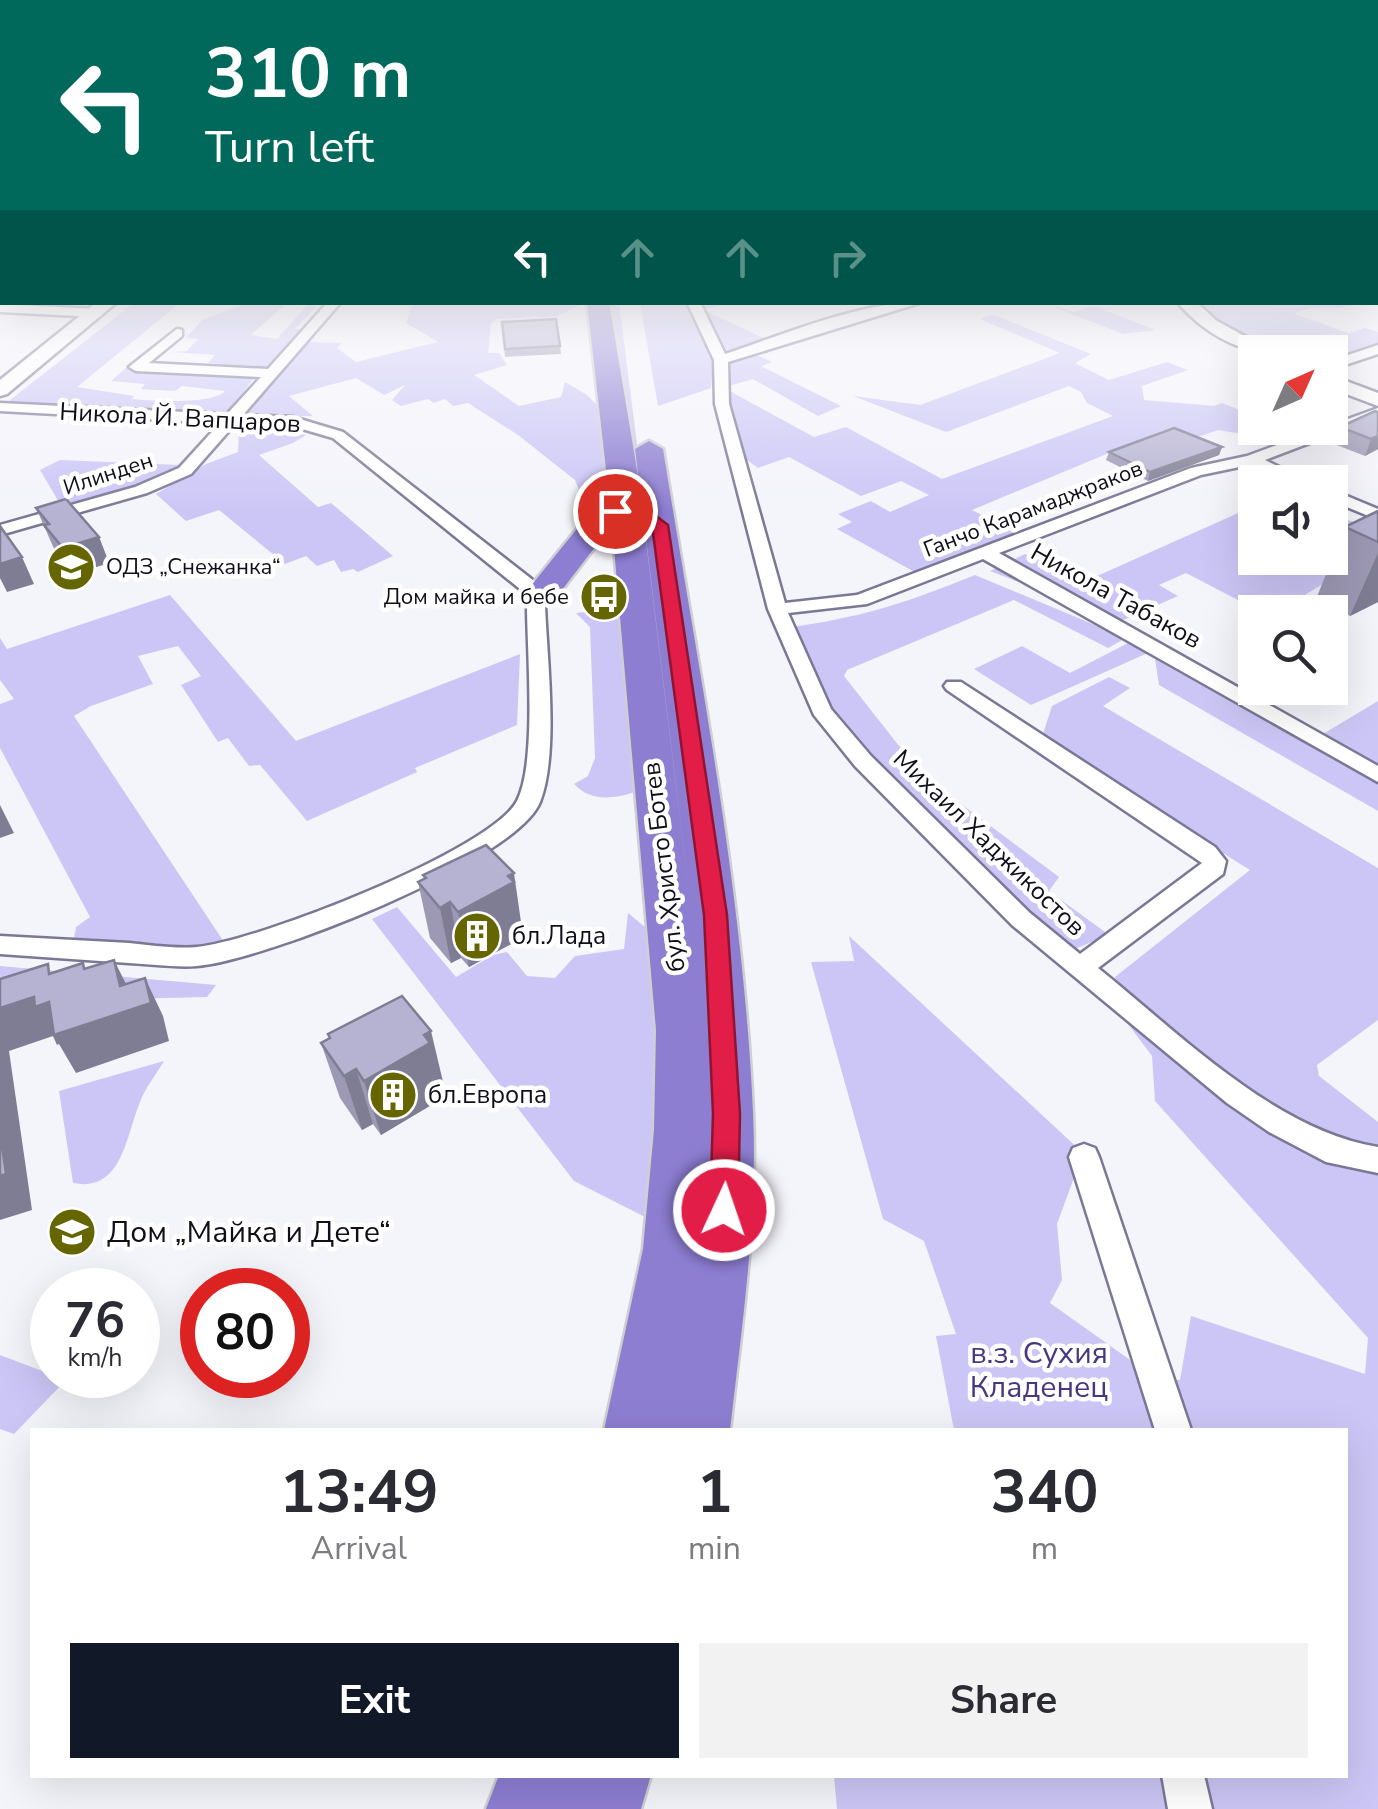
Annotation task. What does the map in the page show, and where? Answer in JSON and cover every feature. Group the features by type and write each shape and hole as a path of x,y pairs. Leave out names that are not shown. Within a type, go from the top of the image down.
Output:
{"highway":[{"name":"бул. Христо Ботев","path":"603,343 626,516 681,1030 681,1130 672,1250 636,1428"},
{"name":"бул. Христо Ботев","path":"644,420 626,516 715,915 726,1114 722,1247 698,1428"},
{"path":"543,592 626,516"},
{"path":"525,1809 537,1778"},
{"path":"602,1809 611,1778"}],"main road":[{"path":"0,390 59,343"},
{"path":"1348,388 1378,400"}],"street":[{"path":"164,343 136,367 269,374"},
{"name":"Илинден","path":"0,530 141,490 185,471 297,343"},
{"name":"Михаил Хаджикостов","path":"713,343 721,360 722,404 777,609 821,710 864,762 1021,919 1080,968 1214,868 1214,860 954,686"},
{"path":"721,360 770,343"},
{"path":"1348,360 1378,349"},
{"name":"Никола Й. Вапцаров","path":"0,407 305,423 338,435 527,586 543,592"},
{"name":"Ганчо Карамаджраков","path":"777,609 860,600 1156,484 1251,460 1378,412"},
{"path":"1251,460 1263,465"},
{"path":"1348,502 1378,515"},
{"name":"Никола Табаков","path":"984,552 1378,776"},
{"path":"0,945 194,956 223,953 272,938 372,897 490,838 514,821 528,804 535,758 536,605 543,592"},
{"path":"1080,968 1236,1095 1278,1123 1337,1153 1378,1160"},
{"path":"1084,1157 1172,1428"},
{"path":"1184,1778 1190,1809"}],"green space":[{"path":"82,343 130,343 77,387 134,396 132,399 195,400 225,391 182,386 175,391 141,389 145,384 111,381 128,366 258,373 227,414 5,404"},
{"path":"194,343 296,343 272,370 219,369 220,364 208,363 215,355 171,352 187,351"},
{"path":"305,343 342,343 337,348 356,362 432,343 489,343 488,353 499,353 507,365 474,375 519,406 561,397 565,382 587,395 604,412 611,477 579,538 579,490 575,480 518,435 468,403 453,406 445,399 434,403 428,399 401,406 392,400 405,385 384,395 356,378 289,396 313,416 240,417"},
{"path":"615,343 624,343 644,499 640,500 635,489"},
{"path":"647,343 707,343 714,358 711,388 658,406"},
{"path":"719,343 755,343 724,352"},
{"path":"1037,343 1065,343 1091,354 1075,363 1109,380 1167,362 1188,370 1142,386 1144,400 1214,406 1222,403 1238,409 1238,433 1218,430 1189,440 1164,430 972,510 1017,533 920,575 837,529 852,522 838,514 871,501 890,512 929,495 901,481 861,496 789,457 758,468 743,457 726,389 814,437 846,427 942,479 1113,416 1087,403 1081,392 1069,386 946,432 853,396 920,405 1060,353"},
{"path":"1348,343 1378,343 1378,350 1348,361"},
{"path":"757,355 772,362 761,366 841,406 818,416 753,379 729,386 728,360"},
{"path":"239,425 306,435 259,455 318,507 331,503 393,556 358,572 341,572 334,560 317,566 306,556 285,564 219,510 186,521 156,494 206,464 238,452"},
{"path":"60,460 180,465 159,479 63,509 40,470"},
{"path":"1238,513 1238,575 1338,575 1304,595 1238,595 1238,600 1186,573 1159,585 1178,596 1121,621 990,571 1025,554 1088,580"},
{"path":"1348,520 1378,530 1348,569"},
{"path":"975,575 1126,638 1108,648 1014,600 847,670 844,676 922,775 1059,877 1049,891 1109,935 1070,951 904,798 826,700 783,628 881,609"},
{"path":"170,595 296,741 520,654 517,725 415,768 417,772 307,821 260,765 249,766 228,738 218,742 181,685 201,676 178,646 138,656 153,684 74,716 228,948 74,939 76,927 90,917 0,748 0,704 14,699 0,680 0,638 7,649"},
{"path":"611,600 620,627 630,639 642,776 635,792 603,797 588,794 574,784 588,776 595,758 590,627 576,613 597,611 596,601"},
{"path":"1130,642 1150,652 1031,705 974,669 1022,646 1070,673"},
{"path":"1155,659 1378,783 1378,811 1159,685"},
{"name":"в.з. Сухия Кладенец","path":"1109,677 1130,688 1103,706 1378,868 1378,1020 1317,1065 1319,1076 1378,1122 1378,1809 837,1809 834,1778 1348,1778 1348,1428 954,1428 936,1336 956,1334 924,1241 883,1219 811,962 854,961 849,936 1083,1153 1057,1224 1062,1280 1050,1303 1157,1379 1180,1380 1191,1316 1365,1374 1368,1338 1155,1101 1152,1056 1128,1024 1115,977 1250,870 1041,740 1052,706"},
{"path":"1378,701 1378,765 1323,734"},
{"path":"397,907 456,977 493,955 507,952 527,976 555,978 575,956 624,949 628,913 663,942 651,1220 574,1181 372,919"},
{"path":"0,966 216,985 207,997 0,1002"},
{"path":"164,1061 142,1097 126,1145 112,1171 89,1184 73,1183 59,1091"},
{"path":"0,1355 30,1366 30,1398 49,1398 14,1434 0,1429"}],"building":[{"path":"504,343 560,346 505,349"},
{"path":"1378,412 1378,436 1371,439 1348,430 1348,423"},
{"path":"1174,428 1222,447 1150,472 1109,452"},
{"path":"66,499 99,537 63,548 36,508"},
{"path":"1378,511 1378,542 1348,528"},
{"path":"0,526 22,557 0,564"},
{"path":"486,845 514,873 508,876 514,882 458,912 450,902 440,908 418,882 426,878 423,875"},
{"path":"114,960 120,986 145,978 151,1003 54,1035 49,1002 35,1007 34,997 0,1008 0,979 48,964 49,974 83,963 84,969"},
{"path":"402,996 431,1031 424,1035 430,1043 364,1081 356,1069 344,1076 321,1043 330,1038 328,1034"},
{"path":"0,1132 6,1174 0,1176"}],"place":[{"name":"ОДЗ „Снежанка“","path":"71,567"},
{"name":"Дом майка и бебе","path":"604,597"},
{"name":"бл.Лада","path":"477,936"},
{"name":"бл.Европа","path":"393,1095"},
{"name":"Дом „Майка и Дете“","path":"72,1232"}],"route":[{"path":"615,511 639,508 649,512 660,525 715,915 726,1114 724,1210"}]}
